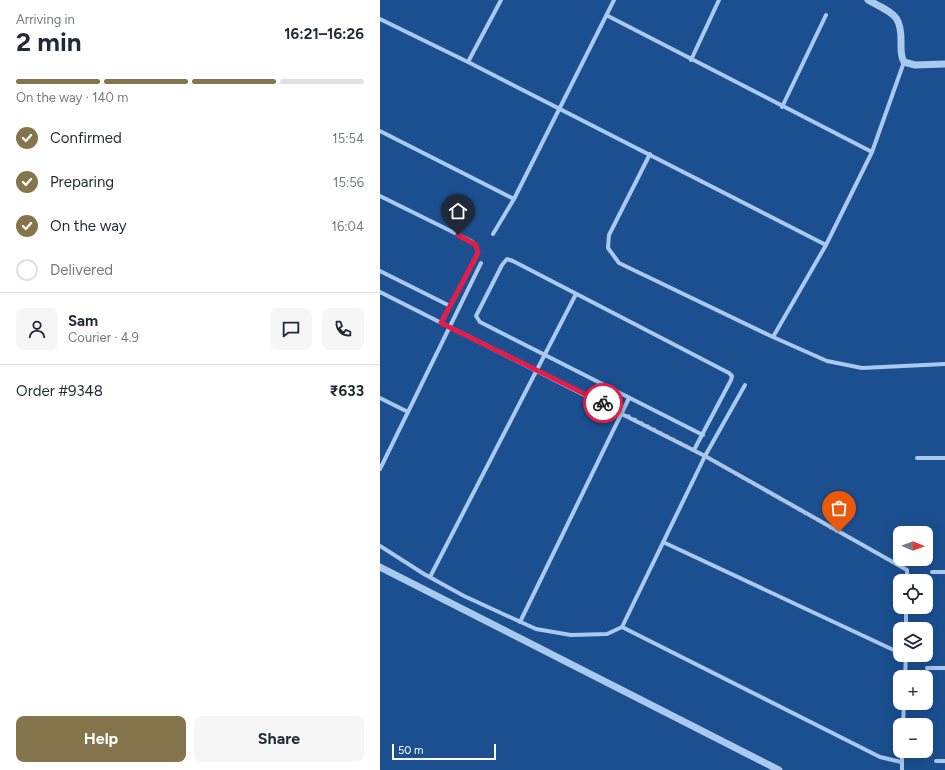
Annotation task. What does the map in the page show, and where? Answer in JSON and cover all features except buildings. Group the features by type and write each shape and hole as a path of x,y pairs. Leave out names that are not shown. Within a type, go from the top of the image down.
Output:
{"street":[{"path":"468,62 501,0"},
{"path":"493,234 514,199 608,16 614,0"},
{"path":"691,60 719,0"},
{"path":"773,337 826,245 872,152 904,62 901,55 901,30 898,18 868,0"},
{"path":"782,107 826,15"},
{"path":"608,16 782,107 872,152"},
{"path":"380,19 650,154 826,245"},
{"path":"904,62 915,65 945,64"},
{"path":"380,131 514,199"},
{"path":"650,154 609,235 608,248 619,263 773,337 827,361 862,368 945,364"},
{"path":"380,196 471,241 476,245 478,253 441,323"},
{"path":"694,450 703,435 731,380 732,376 729,372 513,261 507,259 502,264 476,316 480,322 703,435"},
{"path":"380,468 481,264"},
{"path":"380,273 450,306"},
{"path":"380,292 694,450 907,570 907,574"},
{"path":"430,577 576,294"},
{"path":"380,546 464,596 536,629 571,635 607,634 622,626 705,456 745,385"},
{"path":"380,398 408,412"},
{"path":"520,622 629,398"},
{"path":"917,458 945,458"},
{"path":"663,542 893,650"},
{"path":"380,567 779,770"},
{"path":"932,572 945,572"},
{"path":"622,626 880,757 901,762"},
{"path":"927,668 945,668"},
{"path":"901,758 902,770"},
{"path":"936,761 945,761"}],"way so far":[{"path":"603,403 705,456 839,532"}],"route":[{"path":"458,235 476,245 478,253 441,323 603,403"}]}
